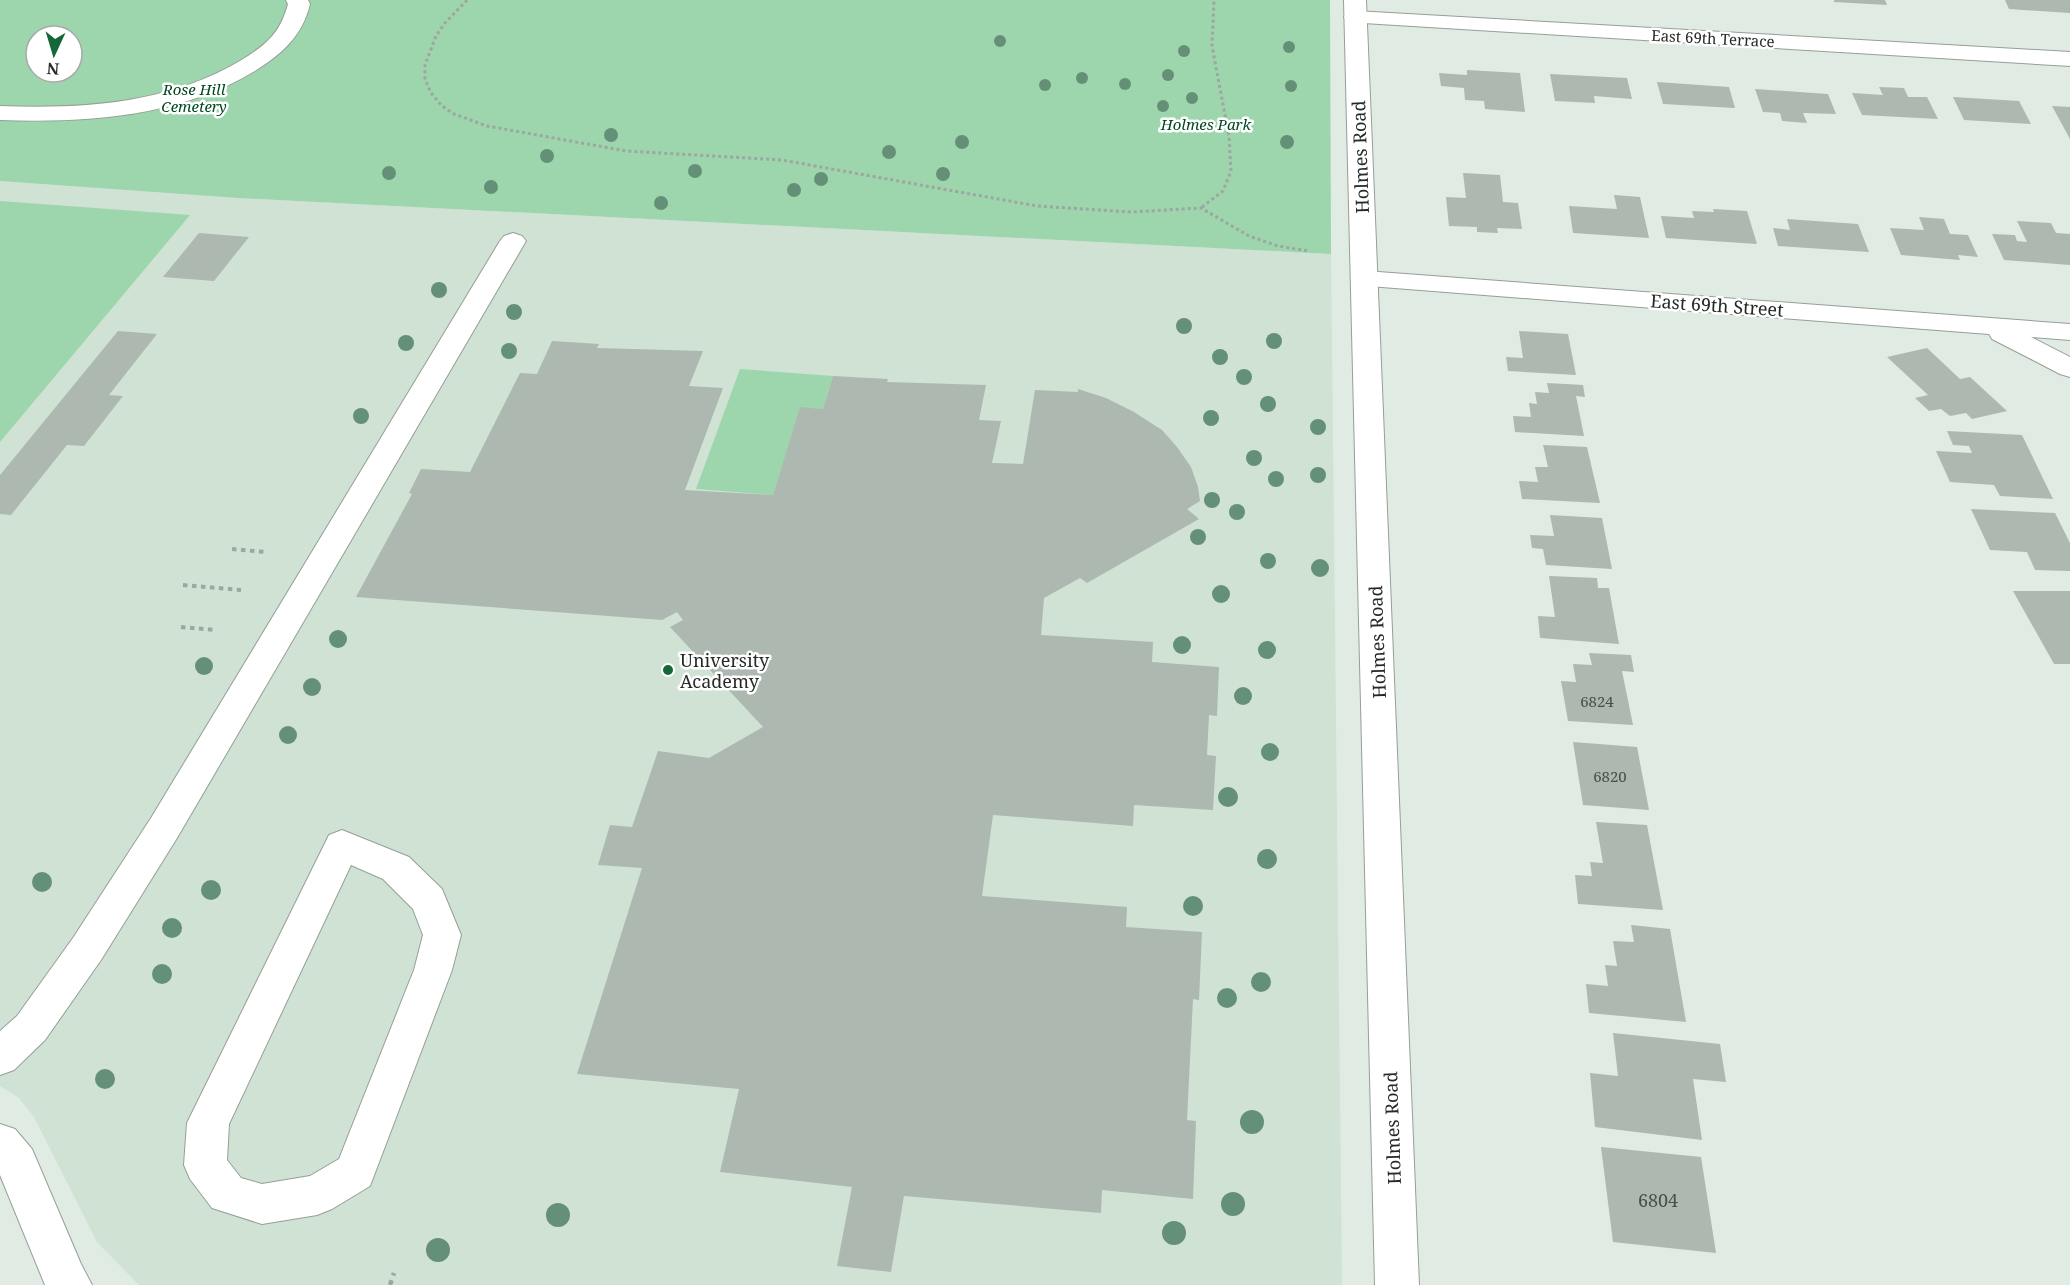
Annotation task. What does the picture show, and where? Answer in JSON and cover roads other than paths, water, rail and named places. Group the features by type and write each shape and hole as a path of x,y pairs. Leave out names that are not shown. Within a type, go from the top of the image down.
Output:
{"street":[{"path":"0,113 78,114 140,105 197,90 242,71 277,46 292,26 299,4 297,0"},
{"name":"East 69th Terrace","path":"1355,8 2070,59"},
{"name":"Holmes Road","path":"1355,8 1397,1285"},
{"path":"0,1057 31,1028 87,949 164,828 513,241"},
{"name":"East 69th Street","path":"1365,279 2070,332"},
{"path":"1983,325 2038,350 2070,368"},
{"path":"342,845 396,868 429,900 441,934 434,970 355,1172 317,1195 262,1204 227,1194 206,1165 208,1122 342,845"},
{"path":"0,1143 17,1163 65,1280 70,1285"}],"place":[{"name":"University Academy","path":"668,670"}],"park label":[{"name":"Rose Hill Cemetery","path":"194,98"},
{"name":"Holmes Park","path":"1206,124"}]}
